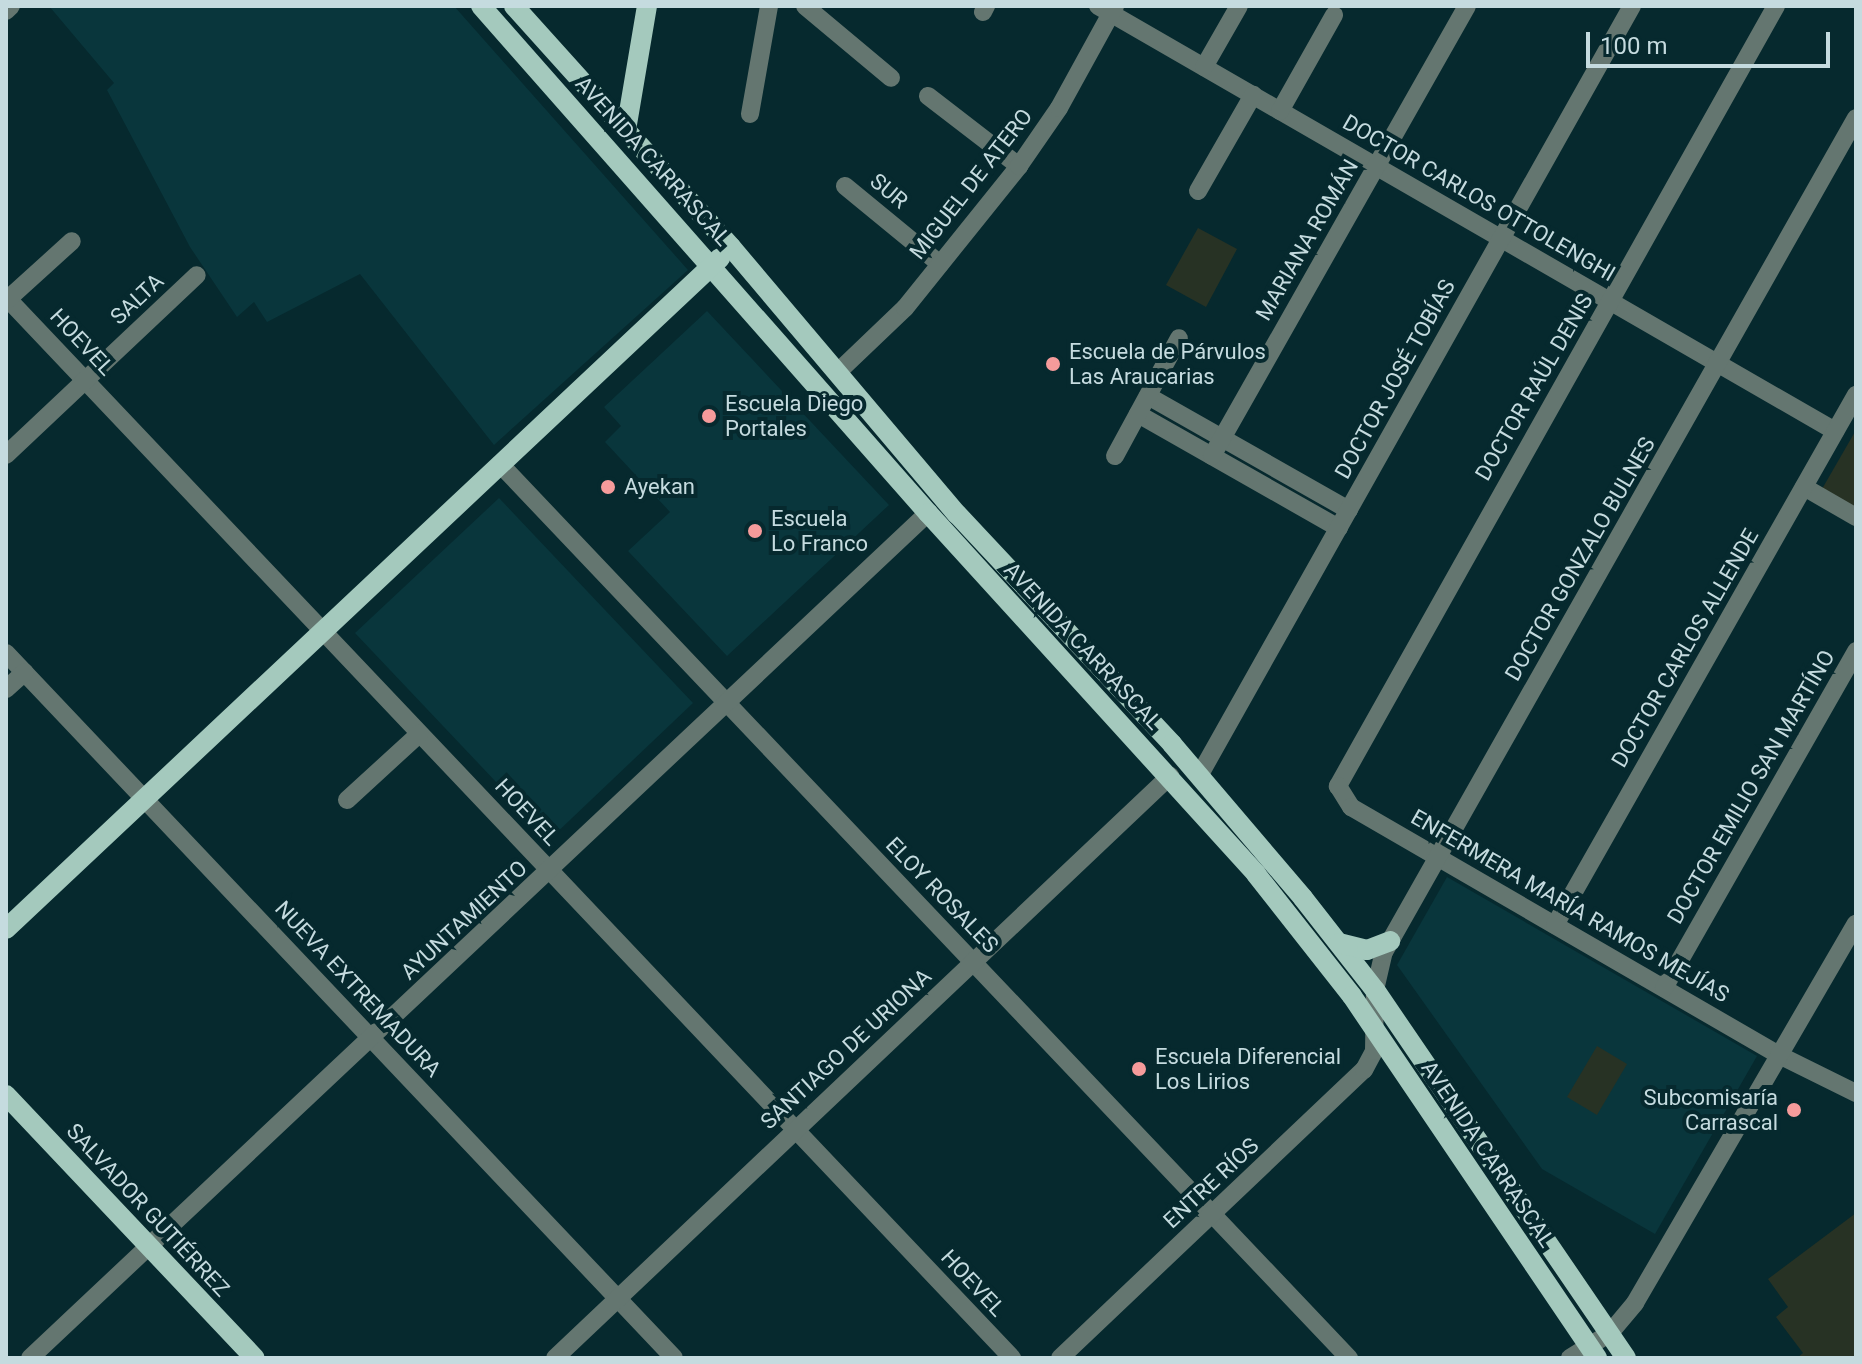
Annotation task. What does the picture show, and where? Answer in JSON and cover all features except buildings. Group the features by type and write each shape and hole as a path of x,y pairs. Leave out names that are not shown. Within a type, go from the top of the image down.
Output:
{"main road":[{"name":"AVENIDA CARRASCAL","path":"481,6 713,264 928,513 1170,776 1307,938 1377,1032 1594,1353"},
{"name":"AVENIDA CARRASCAL","path":"514,6 731,247 957,514 1199,776 1339,943 1375,990 1626,1358"},
{"path":"626,130 647,6"},
{"path":"6,929 731,247"},
{"path":"1339,943 1367,950 1390,941"},
{"name":"SALVADOR GUTIÉRREZ","path":"6,1095 255,1358"}],"street":[{"path":"6,11 11,6"},
{"path":"750,114 769,6"},
{"path":"805,6 891,78"},
{"path":"1204,67 1239,6"},
{"name":"MARIANA ROMÁN","path":"1212,456 1467,6"},
{"name":"DOCTOR JOSÉ TOBÍAS","path":"1199,776 1632,6"},
{"name":"DOCTOR RAÚL DENIS","path":"1339,793 1343,773 1776,6"},
{"name":"DOCTOR CARLOS OTTOLENGHI","path":"1108,9 1835,431"},
{"name":"MIGUEL DE ATERO","path":"839,371 883,331 1019,166 1059,108 1108,9"},
{"path":"1280,111 1334,15"},
{"path":"1198,191 1253,95"},
{"path":"928,96 1019,166"},
{"name":"DOCTOR GONZALO BULNES","path":"1377,1032 1375,990 1390,941 1856,118"},
{"name":"SUR","path":"845,186 940,264"},
{"name":"HOEVEL","path":"72,241 7,298 1012,1358"},
{"name":"SALTA","path":"6,455 197,275"},
{"path":"1115,456 1179,338"},
{"name":"DOCTOR CARLOS ALLENDE","path":"1555,925 1856,395"},
{"path":"1148,396 1349,510"},
{"path":"1138,414 1339,528"},
{"name":"ELOY ROSALES","path":"500,464 1349,1358"},
{"path":"1804,487 1856,517"},
{"name":"AYUNTAMIENTO","path":"30,1358 551,872 928,513"},
{"name":"DOCTOR EMILIO SAN MARTÍNO","path":"1664,988 1856,651"},
{"name":"NUEVA EXTREMADURA","path":"6,653 674,1358"},
{"path":"6,689 25,672"},
{"path":"347,800 419,734"},
{"name":"SANTIAGO DE URIONA","path":"555,1358 1170,776"},
{"name":"ENFERMERA MARÍA RAMOS MEJÍAS","path":"1339,793 1351,807 1781,1056 1856,1093"},
{"path":"1570,1358 1594,1353 1635,1303 1856,924"},
{"name":"ENTRE RÍOS","path":"1060,1358 1356,1080 1370,1061 1377,1032"}],"shaded area":[{"path":"49,6 454,6 688,270 494,445 360,274 267,322 254,302 237,317 190,247 107,90 114,83"},
{"path":"707,311 889,505 727,656 628,551 670,512 605,442 621,426 604,407"},
{"path":"499,498 693,703 550,839 355,633"},
{"path":"1447,877 1757,1056 1655,1234 1542,1169 1397,965"}],"green space":[{"path":"1198,228 1237,249 1206,307 1166,285"},
{"path":"1856,430 1856,509 1822,489"},
{"path":"1597,1046 1627,1064 1597,1115 1567,1097"},
{"path":"1856,1213 1856,1358 1797,1358 1803,1353 1776,1317 1788,1307 1768,1279"}],"place":[{"name":"Escuela de Párvulos Las Araucarias","path":"1053,364"},
{"name":"Escuela Diego Portales","path":"709,416"},
{"name":"Ayekan","path":"608,487"},
{"name":"Escuela Lo Franco","path":"755,531"},
{"name":"Escuela Diferencial Los Lirios","path":"1139,1069"},
{"name":"Subcomisaría Carrascal","path":"1794,1110"}]}
